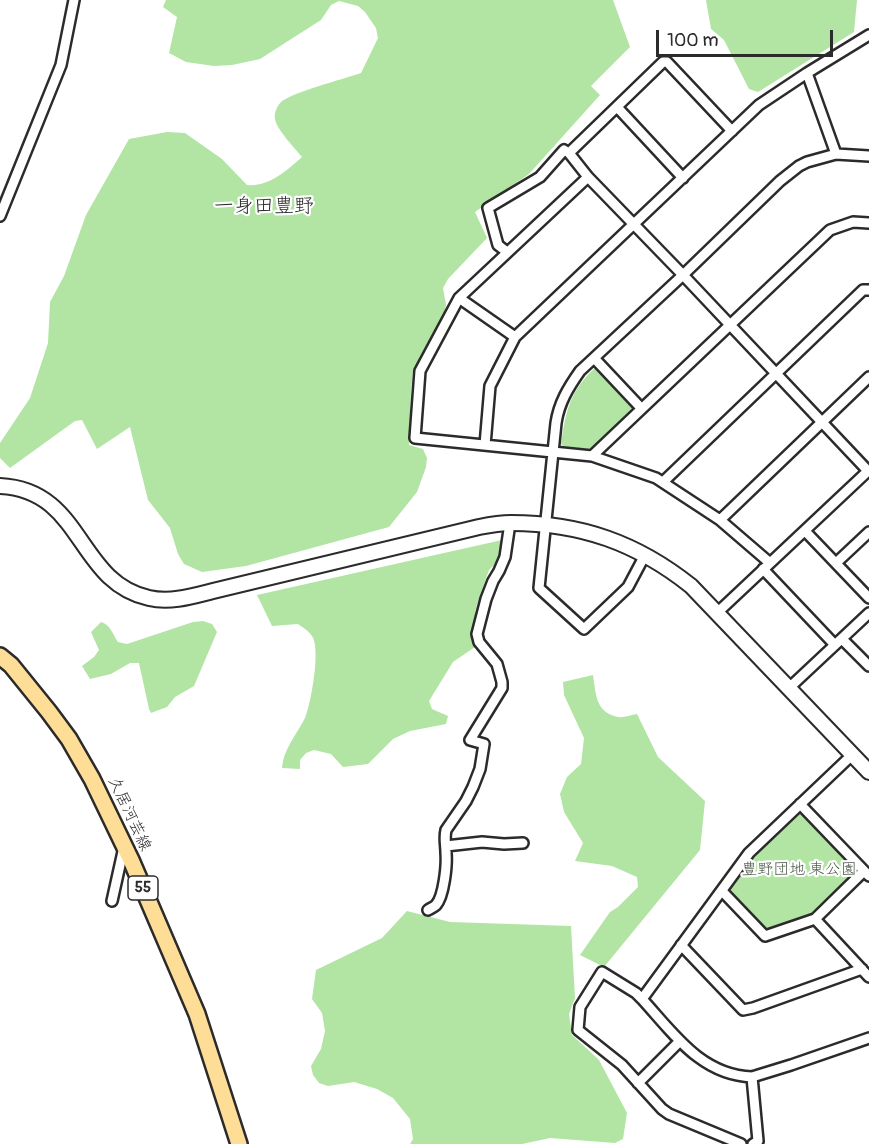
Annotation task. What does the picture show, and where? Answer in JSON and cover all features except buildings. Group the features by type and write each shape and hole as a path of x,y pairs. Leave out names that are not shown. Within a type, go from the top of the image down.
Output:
{"main road":[{"name":"久居河芸線","path":"0,656 10,664 49,712 69,739 92,779 197,1014 239,1144"}],"street":[{"path":"0,216 61,65 74,0"},
{"path":"485,445 490,386 515,337 759,105 869,35"},
{"path":"569,153 663,62 667,62 732,131"},
{"path":"807,73 836,154"},
{"path":"617,107 682,178"},
{"path":"507,252 498,245 488,208 540,177 564,150 869,471 718,612"},
{"path":"645,555 628,587 584,629 539,588 558,414 568,388 580,371 780,181 799,166 836,154 869,156"},
{"path":"588,177 459,298 420,371 415,438 592,456 656,478 720,520 839,642 869,666"},
{"path":"592,456 830,230 853,222 869,223"},
{"path":"663,482 863,290 869,290"},
{"path":"459,298 515,337"},
{"path":"594,358 641,408"},
{"path":"720,520 869,378"},
{"path":"0,486 20,488 49,502 69,523 101,569 112,580 135,593 160,599 178,599 202,594 479,527 510,523 547,525 603,536 645,555 685,580 869,772"},
{"path":"428,910 440,899 446,867 444,836 446,830 470,794 480,769 484,744 470,740 501,688 502,682 497,664 479,642 477,634 486,599 505,557 510,523"},
{"path":"805,531 869,598"},
{"path":"836,563 869,532"},
{"path":"789,688 869,613"},
{"path":"642,999 749,853 852,754"},
{"path":"722,891 765,936 815,919 867,874 800,804"},
{"path":"446,846 482,842 523,843"},
{"path":"112,901 124,847"},
{"path":"815,919 869,977"},
{"path":"681,945 743,1010 862,969"},
{"path":"741,1144 669,1114 622,1065 578,1030 580,1007 602,972 636,993 680,1041 701,1060 730,1075 752,1077 869,1038"},
{"path":"638,1083 680,1041"},
{"path":"752,1077 758,1141 753,1144"}],"green space":[{"path":"166,0 613,0 630,47 591,86 600,95 529,174 475,212 487,238 448,279 443,288 446,305 444,314 413,371 409,445 423,449 427,458 426,467 417,492 389,527 246,566 202,572 184,564 178,554 170,528 148,500 130,427 97,449 82,420 75,421 10,468 0,458 0,443 30,398 48,343 50,302 64,276 86,215 129,139 167,132 185,133 222,159 247,185 270,181 302,157 276,123 275,114 281,102 296,94 361,73 378,38 376,28 365,12 358,6 339,1 331,5 321,20 260,59 214,66 186,62 169,53 177,17 163,7"},
{"path":"706,0 857,0 854,32 758,92 749,89 724,40 711,29"},
{"path":"597,366 635,406 590,451 567,449 561,444 567,411 575,392"},
{"path":"502,540 502,557 489,570 477,604 475,613 479,630 475,647 453,662 429,701 432,709 448,716 446,724 410,731 393,739 368,764 343,767 331,754 314,750 306,753 300,760 300,769 282,768 288,748 307,711 314,676 315,642 311,634 298,624 272,626 257,595"},
{"path":"203,621 212,624 217,632 194,686 175,697 167,707 151,713 139,663 130,663 111,674 90,679 82,666 99,650 91,632 101,622 109,627 118,642 127,644 193,622"},
{"path":"593,675 596,695 601,707 610,715 618,717 637,714 658,757 705,801 700,850 604,967 580,955 610,912 638,887 637,877 612,866 575,861 583,843 564,812 560,794 567,777 581,764 584,738 564,695 563,682"},
{"name":"豊野団地 東公園","path":"799,812 804,814 854,868 854,874 812,914 769,930 765,929 731,893 730,889 751,861"},
{"path":"407,911 450,922 571,926 575,998 569,1014 572,1035 599,1060 627,1113 623,1139 615,1143 550,1138 522,1144 410,1144 413,1139 410,1119 393,1098 377,1089 354,1082 328,1086 319,1083 313,1075 311,1066 321,1049 325,1031 322,1013 312,999 316,970 382,938"}],"district":[{"name":"一身田豊野","path":"264,207"}]}
